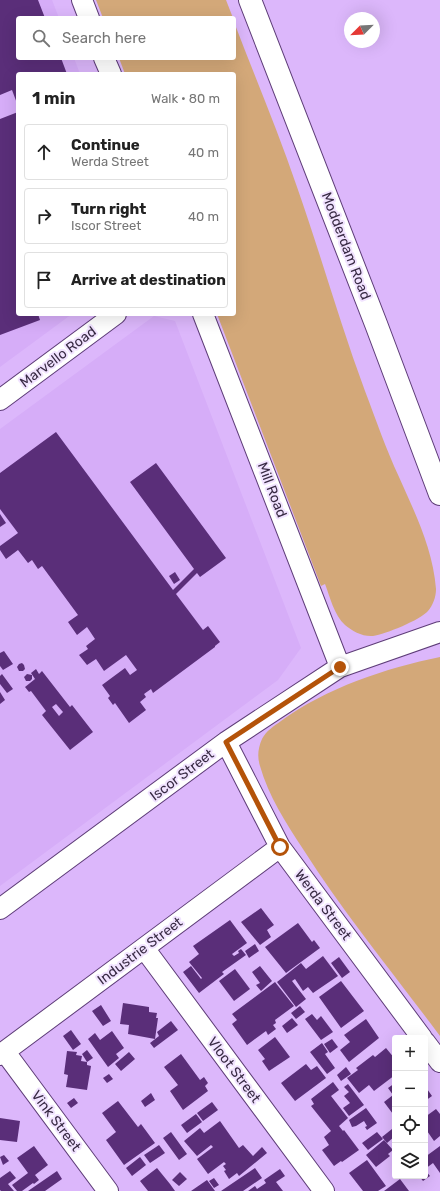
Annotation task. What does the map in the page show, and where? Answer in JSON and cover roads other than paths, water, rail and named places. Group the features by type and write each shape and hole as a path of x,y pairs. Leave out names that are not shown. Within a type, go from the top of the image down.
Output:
{"street":[{"path":"82,0 88,16"},
{"name":"Modderdam Road","path":"250,0 376,324 440,494"},
{"path":"105,60 110,72"},
{"name":"Marvello Road","path":"0,400 113,316"},
{"name":"Mill Road","path":"204,316 340,667"},
{"name":"Iscor Street","path":"0,909 226,742 340,667 440,632"},
{"name":"Werda Street","path":"226,742 280,847 420,1035"},
{"name":"Industrie Street","path":"2,1054 280,847"},
{"name":"Vloot Street","path":"144,948 324,1191"},
{"path":"428,1046 440,1062"},
{"name":"Vink Street","path":"2,1054 108,1191"}]}
